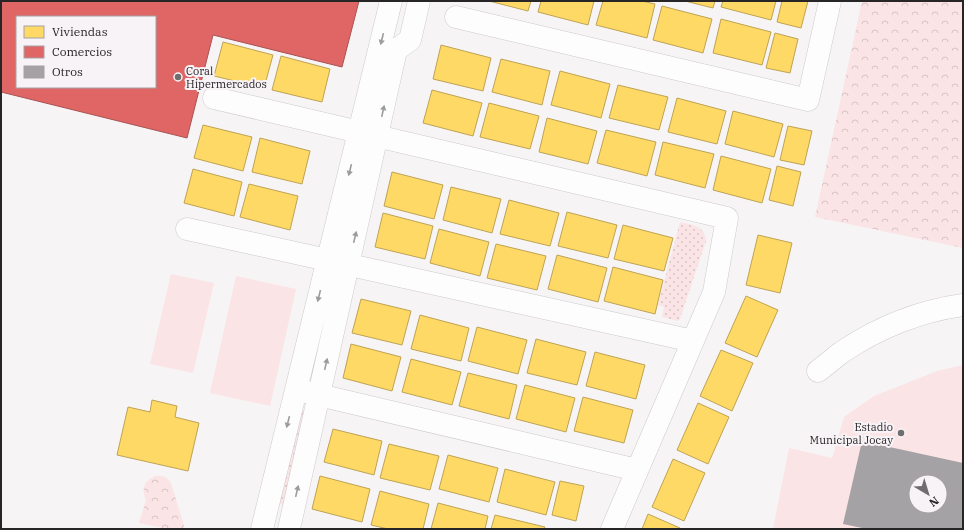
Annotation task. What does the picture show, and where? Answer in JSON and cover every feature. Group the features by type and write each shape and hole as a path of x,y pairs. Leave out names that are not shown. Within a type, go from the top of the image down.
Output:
{"street":[{"path":"391,1 368,134 348,264 289,529 262,526 327,260 368,134 396,50 410,40 419,1"},
{"path":"456,17 808,100 830,1"},
{"path":"214,98 727,218 714,292 612,529"},
{"path":"187,229 693,341"},
{"path":"818,371 841,353 867,337 894,324 923,314 963,305"},
{"path":"296,389 637,470"}],"green space":[{"path":"862,1 963,1 963,248 815,217"},
{"path":"680,222 693,225 700,229 705,236 706,241 680,319 678,321 662,317 664,307 658,305"},
{"path":"171,274 214,283 193,373 150,364"},
{"path":"236,276 296,289 270,406 210,393"},
{"name":"Estadio Municipal Jocay","path":"963,365 963,529 773,529 789,448 832,458 844,417 874,396 937,371"},
{"path":"301,410 306,411 283,505 278,503"},
{"path":"155,476 164,477 171,483 185,529 168,529 139,523 146,500 144,496 144,486 148,480"}],"building: Viviendas":[{"path":"489,1 531,1 528,11"},
{"path":"541,1 594,1 588,25 538,12"},
{"path":"603,1 642,1 655,4 647,38 596,25"},
{"path":"685,1 715,1 713,8"},
{"path":"723,1 776,1 771,20 721,7"},
{"path":"782,1 808,1 801,28 777,22"},
{"path":"662,6 712,19 703,53 653,40"},
{"path":"721,19 771,32 762,65 713,53"},
{"path":"775,33 798,39 790,73 766,68"},
{"path":"223,42 273,55 264,88 214,76"},
{"path":"441,45 491,58 483,91 433,79"},
{"path":"281,56 330,69 322,102 272,90"},
{"path":"501,59 550,71 542,105 492,92"},
{"path":"560,71 610,84 601,118 551,105"},
{"path":"618,85 668,97 659,130 609,118"},
{"path":"432,90 482,103 473,136 423,123"},
{"path":"677,98 726,111 717,144 668,132"},
{"path":"489,103 539,116 530,149 480,137"},
{"path":"733,111 783,124 774,157 725,144"},
{"path":"547,118 597,131 588,164 539,152"},
{"path":"203,125 252,137 243,171 194,158"},
{"path":"788,126 812,131 804,165 780,160"},
{"path":"606,130 656,142 647,176 597,163"},
{"path":"260,138 310,151 302,184 252,172"},
{"path":"663,142 714,154 705,188 655,175"},
{"path":"721,156 771,169 762,203 713,190"},
{"path":"777,166 801,172 793,206 769,200"},
{"path":"193,169 242,182 234,216 184,203"},
{"path":"392,172 443,185 434,219 384,206"},
{"path":"249,184 298,196 290,230 240,217"},
{"path":"451,187 501,199 492,233 443,220"},
{"path":"509,200 559,213 550,246 500,234"},
{"path":"567,212 617,225 608,258 558,246"},
{"path":"383,213 433,226 425,259 375,247"},
{"path":"623,225 673,238 664,271 614,259"},
{"path":"439,229 489,242 480,276 430,263"},
{"path":"758,235 792,243 780,293 746,285"},
{"path":"496,244 546,256 537,290 487,278"},
{"path":"557,255 607,268 598,302 548,289"},
{"path":"613,267 663,280 655,314 604,301"},
{"path":"746,296 778,310 757,357 725,343"},
{"path":"361,299 411,311 402,345 352,333"},
{"path":"420,315 469,328 461,361 411,349"},
{"path":"477,327 527,340 518,374 468,361"},
{"path":"536,339 586,352 577,385 527,373"},
{"path":"351,344 401,357 392,391 343,378"},
{"path":"721,350 753,363 732,411 700,396"},
{"path":"595,352 645,365 636,399 586,386"},
{"path":"411,359 461,372 452,405 402,392"},
{"path":"468,373 517,385 509,419 459,406"},
{"path":"525,385 575,398 566,432 516,419"},
{"path":"583,397 633,410 624,443 574,431"},
{"path":"152,400 177,406 175,417 199,423 188,471 117,455 128,407 150,412"},
{"path":"698,403 729,417 708,464 677,450"},
{"path":"333,429 382,441 374,475 324,462"},
{"path":"389,444 439,456 430,490 380,478"},
{"path":"448,455 498,468 489,502 439,489"},
{"path":"673,459 705,473 684,521 652,507"},
{"path":"505,469 555,482 546,515 497,502"},
{"path":"320,476 370,489 362,522 312,509"},
{"path":"560,481 584,486 576,521 552,515"},
{"path":"380,491 429,504 423,529 388,529 371,525"},
{"path":"438,503 488,516 485,529 431,529"},
{"path":"648,514 680,528 680,529 642,529"},
{"path":"495,515 545,527 544,529 491,529"}],"building: Comercios":[{"name":"Coral Hipermercados","path":"1,1 359,1 342,67 213,35 187,138 1,92"}],"building: Otros":[{"path":"862,441 963,463 963,529 867,529 843,524"}],"place":[{"name":"Coral Hipermercados","path":"178,77"},
{"name":"Estadio Municipal Jocay","path":"901,433"}]}
